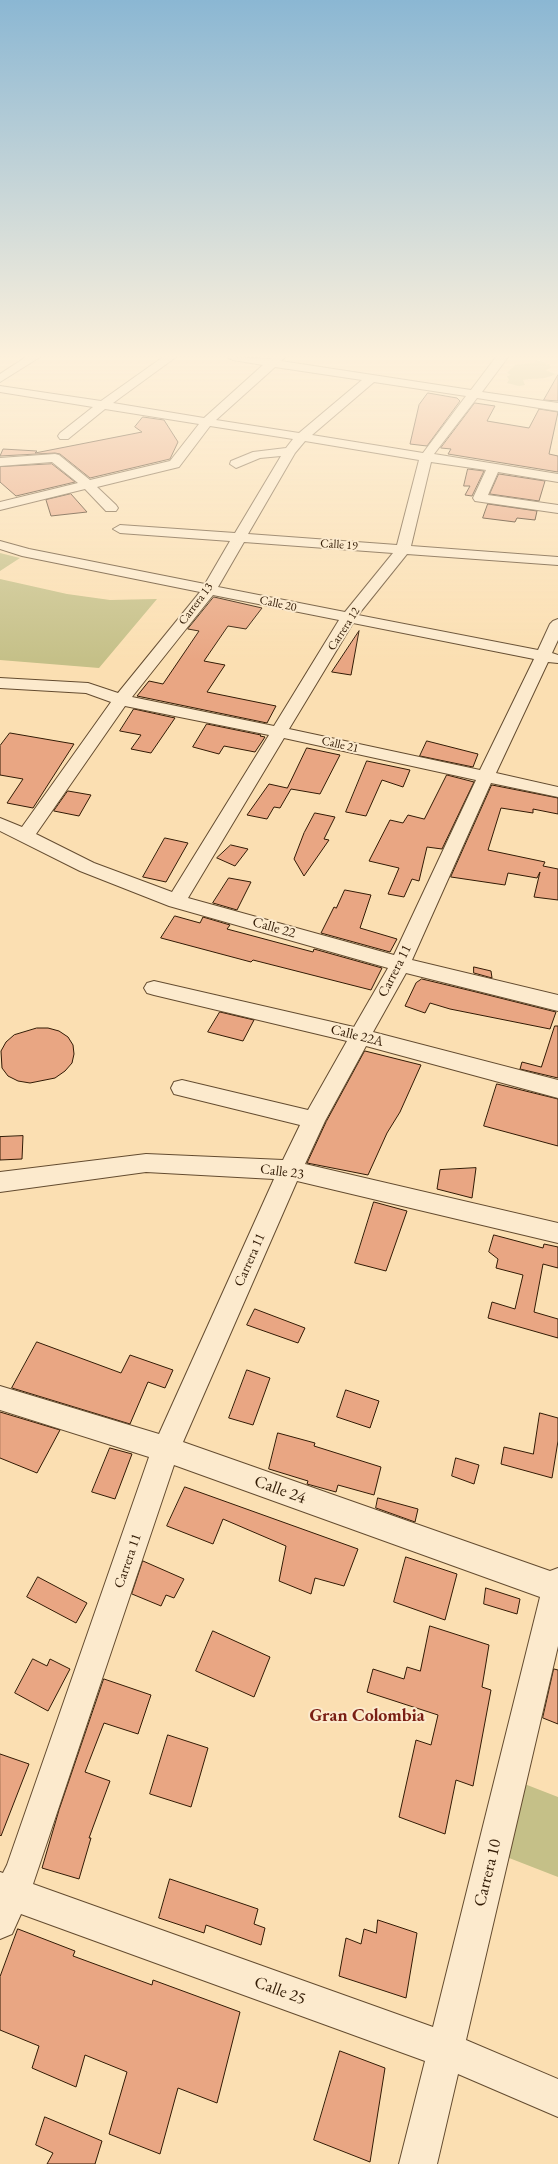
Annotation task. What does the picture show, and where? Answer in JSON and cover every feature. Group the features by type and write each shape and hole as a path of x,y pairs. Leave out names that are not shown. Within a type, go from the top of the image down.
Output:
{"street":[{"path":"0,462 55,458 88,485 111,508"},
{"path":"0,506 174,464 179,458"},
{"path":"236,464 250,458"},
{"name":"Carrera 13","path":"25,836 121,700 209,590 285,458"},
{"name":"Carrera 12","path":"176,901 348,618 403,550 426,458"},
{"path":"432,458 558,478"},
{"path":"494,468 480,498 558,509"},
{"name":"Calle 19","path":"120,529 558,561"},
{"name":"Calle 20","path":"0,545 27,554 551,658"},
{"name":"Carrera 11","path":"4,1902 166,1449 290,1170 314,1120 362,1036 400,964 485,778 551,658 558,624"},
{"name":"Calle 21","path":"0,683 42,684 88,688 121,700 280,732 485,778 558,792"},
{"name":"Calle 22","path":"0,824 87,867 176,901 400,964 558,1003"},
{"name":"Calle 22A","path":"154,988 362,1036 558,1089"},
{"path":"182,1088 314,1120"},
{"name":"Calle 23","path":"0,1182 146,1163 290,1170 558,1233"},
{"name":"Calle 24","path":"0,1398 166,1449 558,1587"},
{"name":"Carrera 10","path":"418,2164 558,1587"},
{"name":"Calle 25","path":"4,1902 445,2050 558,2098"}],"shaded area":[{"path":"0,553 20,558 0,571"},
{"path":"0,579 67,594 110,600 157,599 99,668 0,660"},
{"path":"522,1783 558,1797 558,1877 504,1856"}],"building":[{"path":"65,458 170,458 170,459 90,478"},
{"path":"472,458 558,458 558,472"},
{"path":"52,464 75,482 16,496 0,482 0,467"},
{"path":"468,469 484,471 472,496 465,495 470,486 464,486"},
{"path":"499,474 545,481 539,501 490,494"},
{"path":"71,494 87,512 51,516 46,500"},
{"path":"488,504 537,511 535,520 517,518 515,522 483,518"},
{"path":"214,597 262,608 246,629 228,626 204,661 225,665 207,692 276,706 267,723 137,696 149,681 163,684 199,631 188,629"},
{"path":"359,631 351,675 332,672"},
{"path":"134,709 175,718 151,753 131,749 141,735 120,731"},
{"path":"207,724 265,737 255,752 224,746 219,754 193,747"},
{"path":"10,733 74,744 33,808 7,803 23,779 0,775 0,746"},
{"path":"427,741 478,754 473,767 420,756"},
{"path":"307,748 340,755 320,794 291,789 280,808 274,807 267,819 247,815 269,784 287,788"},
{"path":"367,761 410,770 403,787 382,780 366,816 346,812"},
{"path":"447,775 474,782 442,849 427,847 419,881 412,879 404,897 388,894 399,868 369,861 390,820 403,823 408,815 424,819"},
{"path":"492,785 558,798 558,814 533,809 533,813 501,808 488,850 545,862 543,866 558,869 558,900 534,897 540,872 537,878 508,873 505,885 451,877"},
{"path":"68,791 91,795 79,816 54,811"},
{"path":"315,813 335,817 324,839 329,840 304,876 294,859 304,833"},
{"path":"165,838 188,843 166,882 143,877"},
{"path":"231,845 248,849 235,866 217,858"},
{"path":"229,878 251,882 237,910 213,903"},
{"path":"345,890 371,895 360,928 397,939 390,952 321,933 334,907 336,908"},
{"path":"175,916 200,923 203,917 230,925 227,929 313,952 314,949 382,968 371,990 253,960 251,962 161,938"},
{"path":"474,967 491,971 492,978 474,973"},
{"path":"422,979 556,1012 550,1029 450,1009 430,1003 425,1013 405,1006 416,983"},
{"path":"220,1012 254,1020 243,1041 208,1032"},
{"path":"555,1026 558,1026 558,1078 520,1069 522,1062 541,1067"},
{"path":"37,1028 48,1028 59,1031 68,1037 73,1045 74,1054 72,1063 65,1071 55,1078 30,1083 18,1081 8,1076 2,1068 1,1051 6,1042 14,1035"},
{"path":"365,1051 421,1065 400,1112 387,1133 368,1175 307,1163 326,1122"},
{"path":"497,1084 558,1099 558,1146 484,1126"},
{"path":"23,1136 22,1159 0,1160 0,1137"},
{"path":"476,1168 472,1198 437,1189 440,1170"},
{"path":"374,1202 407,1211 386,1271 355,1263"},
{"path":"494,1235 543,1248 544,1244 558,1247 558,1268 543,1264 534,1312 558,1319 558,1338 488,1318 492,1302 515,1309 523,1275 496,1268 498,1259 489,1252"},
{"path":"255,1309 305,1328 298,1343 247,1325"},
{"path":"37,1342 121,1373 130,1355 173,1370 165,1388 148,1382 130,1424 12,1388"},
{"path":"247,1370 270,1378 253,1425 229,1418"},
{"path":"346,1390 379,1401 370,1428 337,1417"},
{"path":"0,1412 60,1430 37,1473 0,1458"},
{"path":"540,1413 558,1418 558,1441 552,1478 501,1464 504,1447 533,1454"},
{"path":"278,1433 315,1443 314,1446 381,1467 374,1495 338,1485 336,1492 307,1484 308,1481 269,1469"},
{"path":"110,1448 132,1454 115,1499 92,1492"},
{"path":"456,1458 479,1465 474,1484 452,1476"},
{"path":"185,1487 358,1549 344,1586 315,1578 311,1594 279,1581 286,1546 223,1519 213,1544 167,1526"},
{"path":"378,1498 418,1509 415,1522 376,1508"},
{"path":"406,1557 457,1574 445,1620 394,1602"},
{"path":"143,1561 184,1579 174,1598 166,1595 161,1606 132,1594"},
{"path":"38,1577 87,1603 76,1623 27,1597"},
{"path":"486,1588 520,1599 517,1614 484,1604"},
{"path":"430,1626 489,1645 482,1687 491,1690 473,1786 456,1780 445,1834 399,1817 416,1740 431,1745 438,1715 367,1692 373,1669 404,1679 407,1667 420,1671"},
{"path":"213,1631 270,1657 254,1697 196,1671"},
{"path":"33,1659 47,1666 50,1659 70,1669 48,1711 15,1693"},
{"path":"554,1669 558,1670 558,1724 543,1718"},
{"path":"104,1679 151,1695 138,1734 104,1723 85,1772 110,1781 89,1838 91,1838 79,1879 42,1868 59,1810"},
{"path":"168,1735 208,1748 191,1807 150,1794"},
{"path":"0,1754 29,1764 1,1836 0,1835"},
{"path":"170,1879 258,1909 254,1924 265,1928 261,1945 206,1925 204,1933 159,1918"},
{"path":"378,1920 417,1933 406,1998 339,1976 346,1938 361,1944 364,1929 376,1933"},
{"path":"18,1929 75,1951 73,1956 152,1985 153,1980 240,2012 217,2103 178,2088 160,2154 109,2134 127,2072 85,2055 76,2087 32,2068 39,2046 0,2030 0,1977"},
{"path":"340,2051 385,2068 370,2162 314,2140"},
{"path":"45,2117 102,2141 95,2164 47,2164 53,2153 36,2145"}],"district":[{"name":"Gran Colombia","path":"367,1716"}]}
